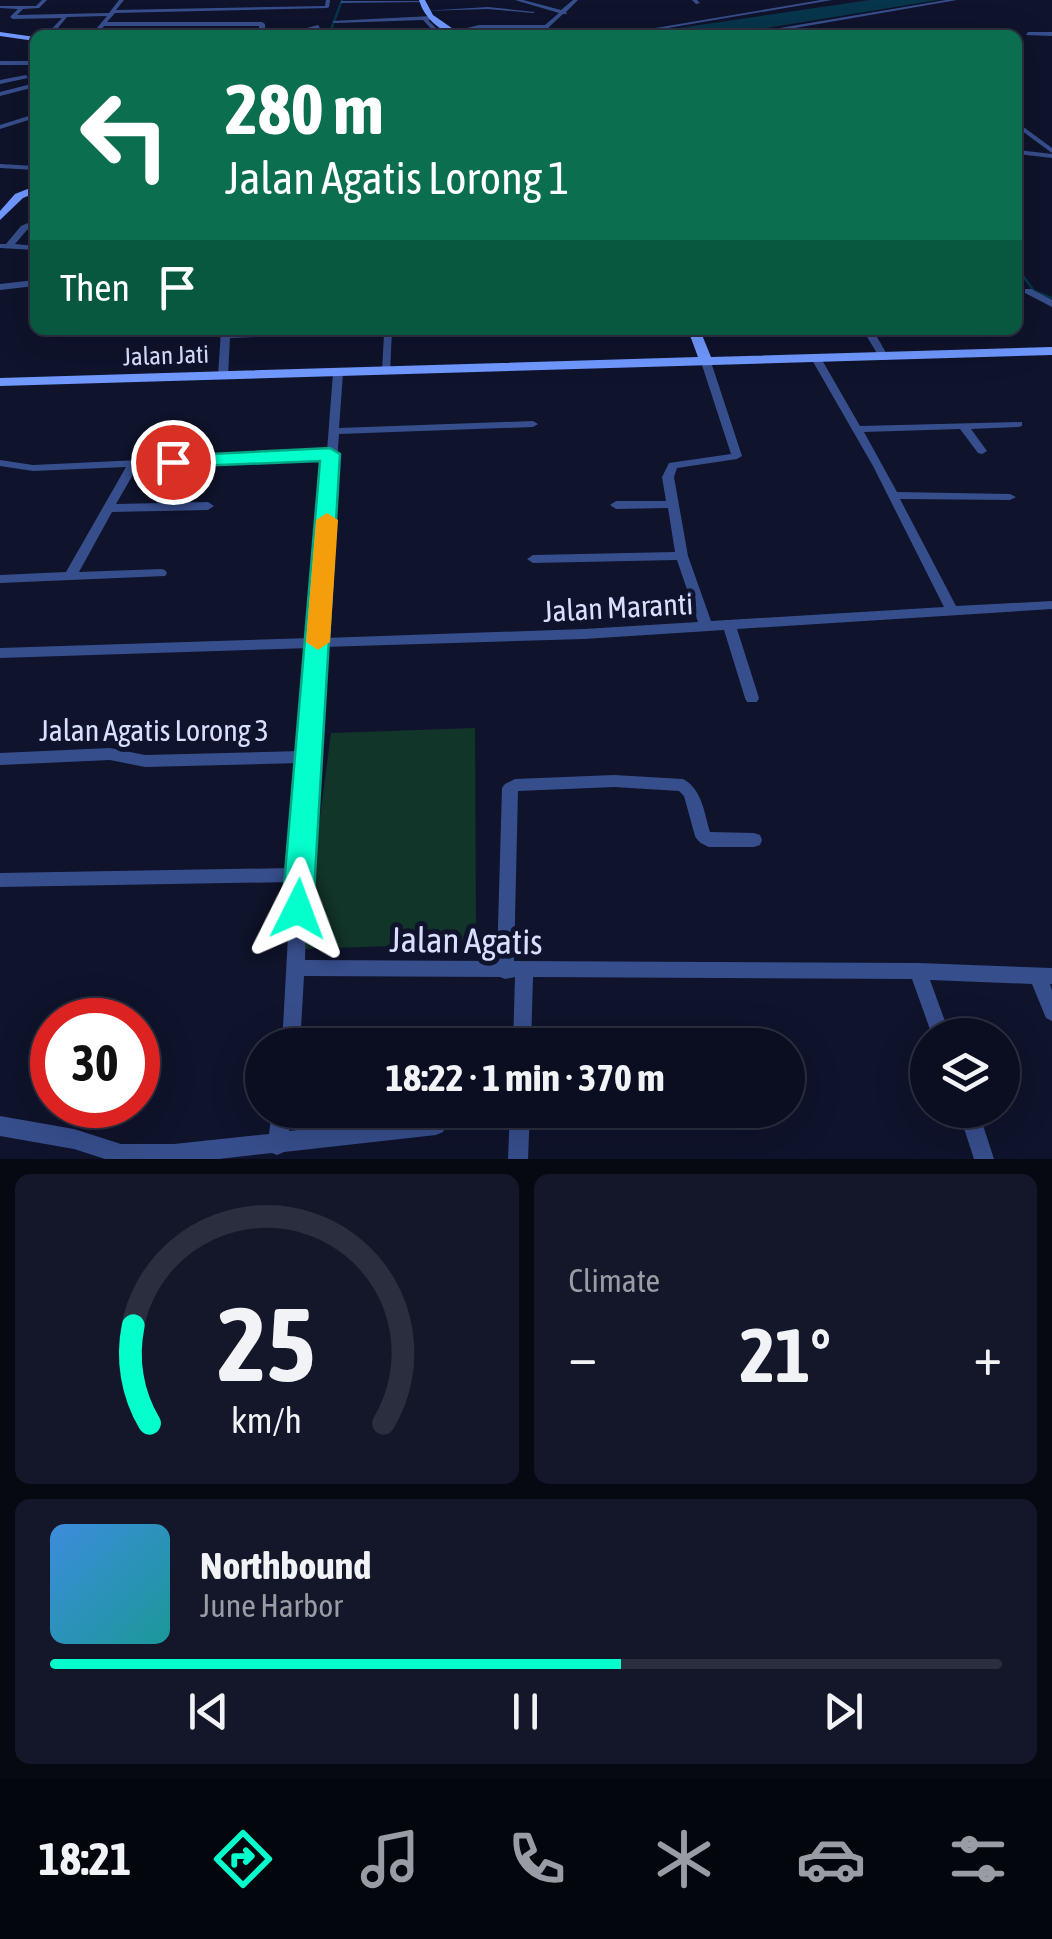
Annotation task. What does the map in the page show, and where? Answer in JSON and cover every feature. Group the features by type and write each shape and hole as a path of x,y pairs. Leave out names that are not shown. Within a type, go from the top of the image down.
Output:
{"street":[{"path":"0,7 38,7 45,0"},
{"path":"99,30 122,0"},
{"path":"188,10 194,0"},
{"path":"221,9 226,0"},
{"path":"272,8 275,0"},
{"path":"517,0 565,13"},
{"path":"547,30 576,0"},
{"path":"647,30 830,0"},
{"path":"787,30 783,28 955,0"},
{"path":"452,30 425,10 342,1 335,24 425,10 488,8 533,12"},
{"path":"358,2 359,9 376,28"},
{"path":"22,8 13,17 328,4 326,19"},
{"path":"299,17 301,8"},
{"path":"54,30 66,16"},
{"path":"31,23 60,23"},
{"path":"288,30 290,23"},
{"path":"104,24 262,24 262,30"},
{"path":"305,30 318,27"},
{"path":"468,30 529,30"},
{"path":"0,34 30,38"},
{"path":"1028,34 1052,34"},
{"path":"0,63 30,63"},
{"path":"0,82 26,77"},
{"path":"0,94 30,86"},
{"path":"0,118 30,109"},
{"path":"0,127 30,118"},
{"path":"1022,127 1052,134"},
{"path":"1022,128 1051,150"},
{"path":"1022,152 1051,150"},
{"path":"1,167 30,168"},
{"path":"0,217 30,193"},
{"path":"4,246 30,225"},
{"path":"4,246 30,248"},
{"path":"0,287 30,284"},
{"path":"1028,291 1052,304"},
{"path":"224,376 225,335"},
{"path":"387,371 388,335"},
{"path":"696,335 737,456 670,466 672,504 682,556 706,627"},
{"path":"871,335 884,358"},
{"name":"Jalan Jati","path":"0,382 1052,351"},
{"path":"816,360 894,495 952,611"},
{"path":"292,1028 299,875 338,373"},
{"path":"332,431 533,424"},
{"path":"856,430 1018,424"},
{"path":"965,428 982,451"},
{"path":"0,464 60,466 330,454"},
{"path":"70,576 134,463"},
{"path":"894,495 1010,497"},
{"path":"616,505 672,504"},
{"path":"109,508 208,506"},
{"path":"533,558 682,556"},
{"path":"0,580 161,572"},
{"name":"Jalan Maranti","path":"0,653 729,626 1052,605"},
{"path":"729,626 752,698"},
{"name":"Jalan Agatis Lorong 3","path":"0,760 110,754 146,761 309,757"},
{"path":"520,1028 507,807 510,788 614,781 684,786 691,793 697,826 703,836 709,840 754,840"},
{"path":"0,880 299,875"},
{"name":"Jalan Agatis","path":"296,968 1044,976"},
{"path":"918,972 935,1018"},
{"path":"1044,976 1052,1012"},
{"path":"0,1126 74,1139 121,1154 174,1157 412,1128"},
{"path":"276,1145 279,1128"},
{"path":"518,1159 519,1128"},
{"path":"974,1128 984,1159"}],"green space":[{"path":"475,728 476,943 303,949 331,733"}],"water":[{"path":"869,0 938,0 755,30 665,30"}],"waterway":[{"path":"331,30 342,0"},
{"path":"752,27 761,30"},
{"path":"1022,274 1034,291 1052,298"}],"slow traffic":[{"path":"318,642 327,520"}],"route":[{"path":"173,462 330,454 298,909"}]}
